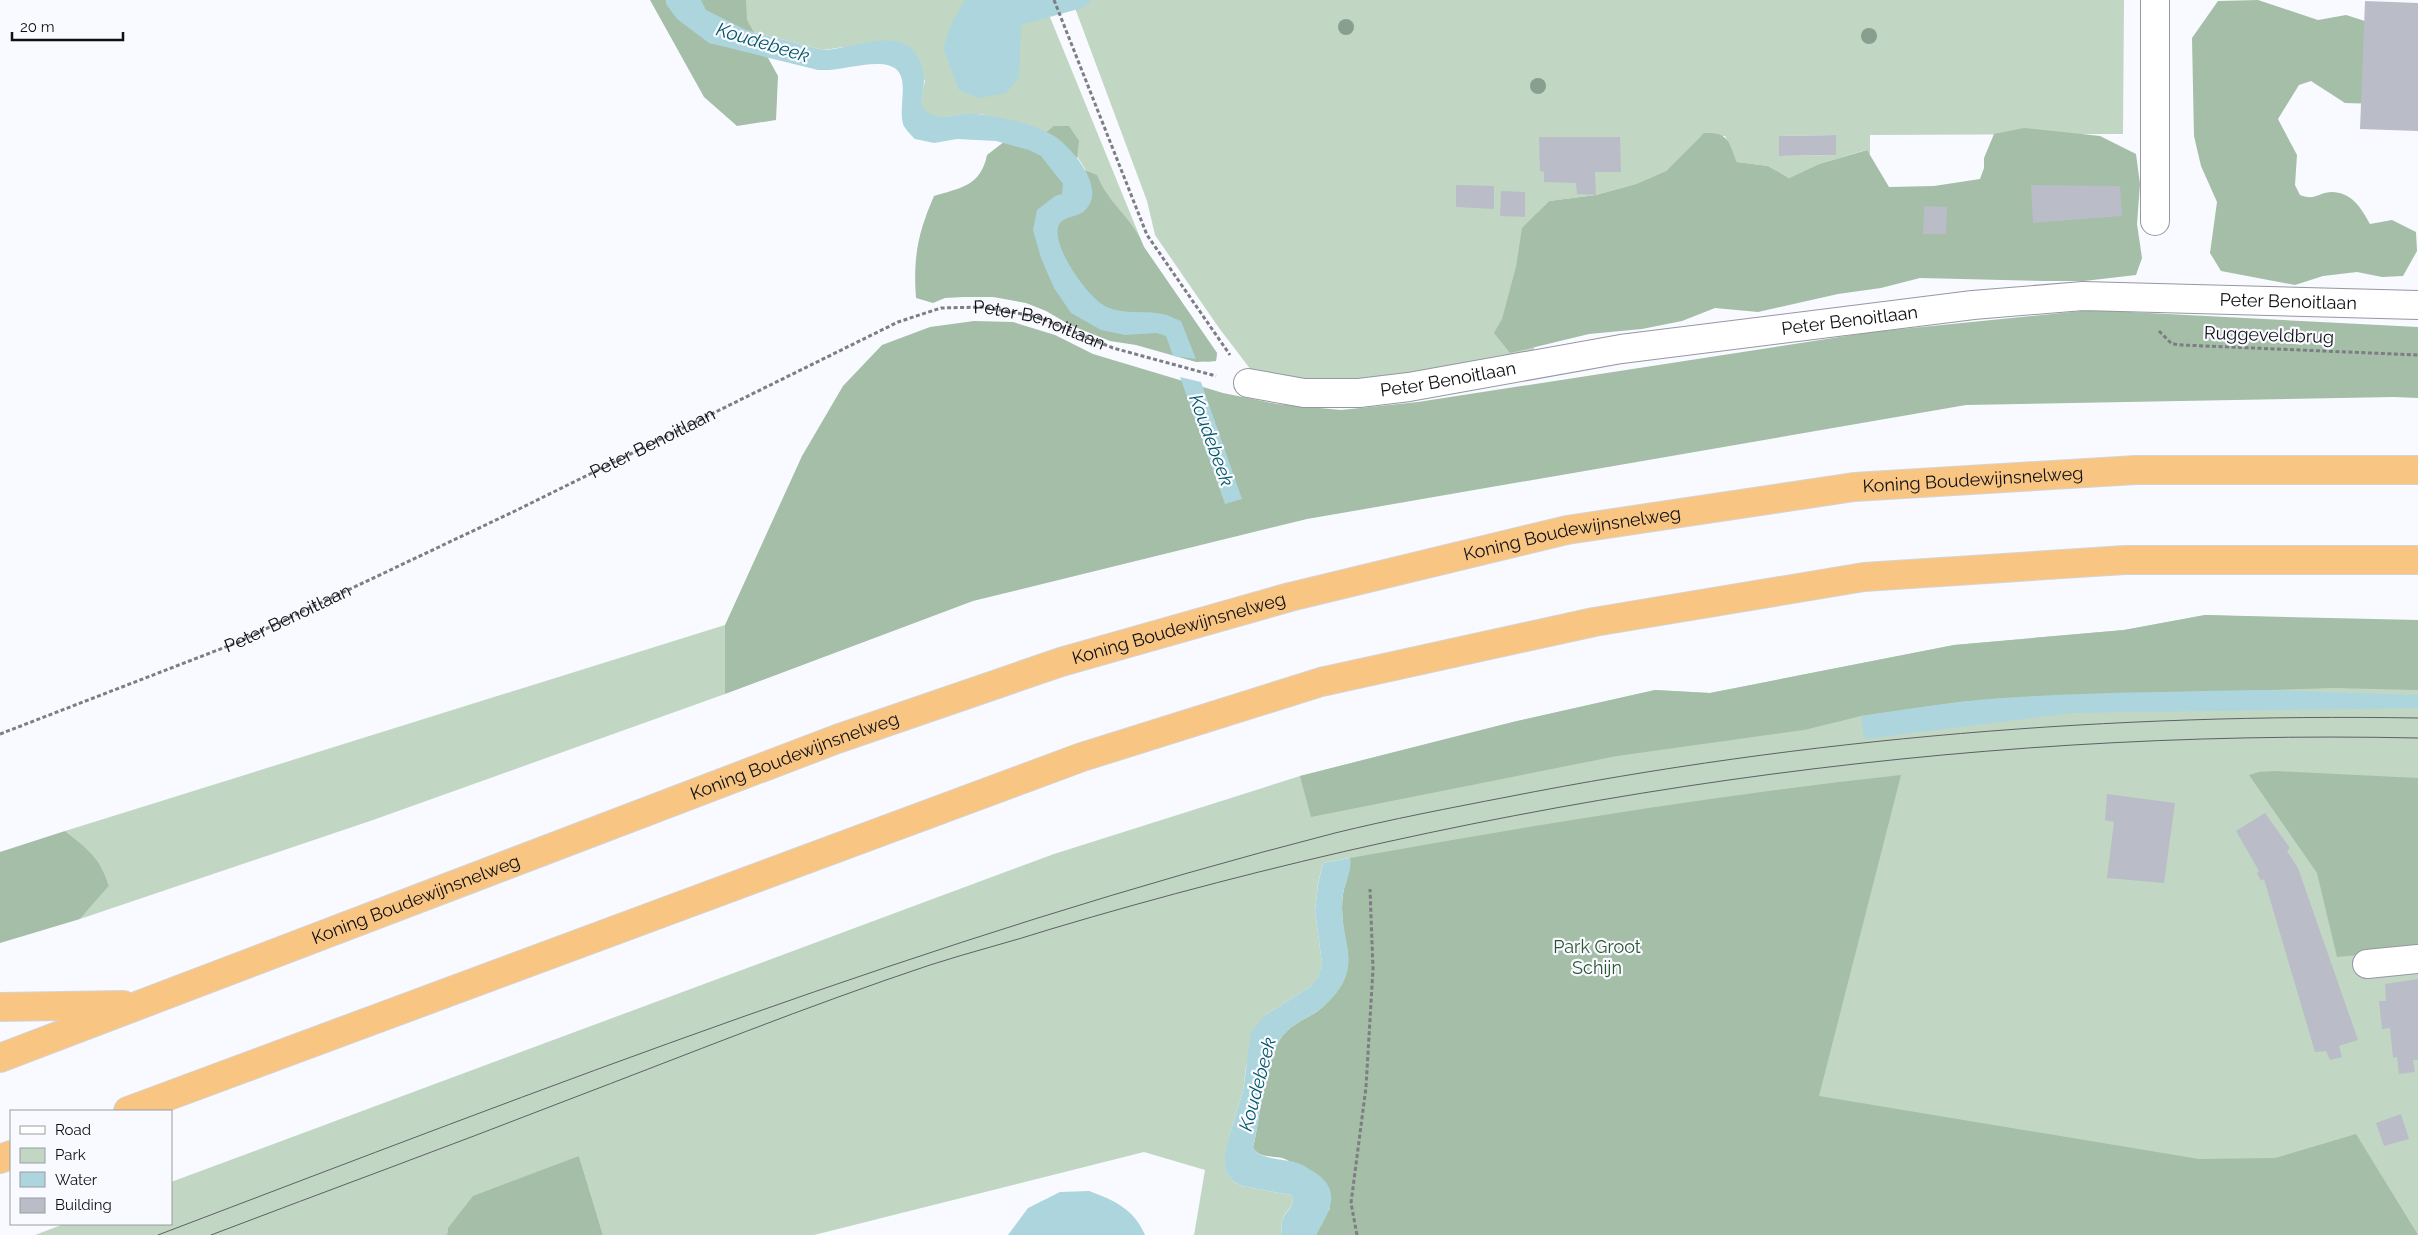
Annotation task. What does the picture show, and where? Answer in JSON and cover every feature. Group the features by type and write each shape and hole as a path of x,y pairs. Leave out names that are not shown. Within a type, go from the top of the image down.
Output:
{"highway":[{"name":"Koning Boudewijnsnelweg","path":"0,1058 837,739 1061,662 1290,597 1567,530 1854,487 2136,470 2418,470"},
{"path":"131,1110 1082,757 1321,682 1594,622 1864,577 2125,560 2418,560"},
{"path":"0,1007 142,1005"}],"street":[{"path":"2155,0 2155,221"},
{"name":"Peter Benoitlaan","path":"1248,383 1304,393 1359,393 1409,387 1621,349 1822,323 2083,296 2418,304"},
{"path":"2367,964 2418,959"}],"path":[{"path":"1054,0 1147,235 1248,383"},
{"name":"Ruggeveldbrug","path":"2158,297 2157,328 2164,339 2172,344 2418,355"},
{"name":"Peter Benoitlaan","path":"0,734 236,643 515,511 898,322 941,308 984,307 1038,317 1113,348 1201,373 1248,383"},
{"path":"1357,1235 1351,1203 1367,1067 1372,969 1370,889"}],"green space":[{"path":"650,0 746,0 747,20 778,76 776,120 737,126 704,97"},
{"path":"701,0 1043,0 1144,247 1217,353 1216,361 1208,362 1196,359 1093,189 1087,173 1079,160 1059,140 1033,127 986,115 932,116 926,112 921,104 925,80 844,47 823,50 746,30"},
{"path":"1072,0 2124,0 2123,134 1870,135 1870,155 1866,150 1819,164 1789,178 1768,166 1737,162 1725,136 1701,136 1666,171 1636,184 1596,195 1549,201 1537,213 1534,354 1389,380 1309,380 1251,370 1219,328 1155,235 1147,201","holes":["1836,135 1836,155 1779,156 1779,136"]},
{"path":"2258,0 2318,20 2346,15 2368,22 2381,104 2345,103 2311,81 2299,85 2278,119 2297,155 2295,185 2300,195 2309,197 2331,192 2345,195 2355,202 2370,224 2392,220 2416,232 2417,251 2403,276 2382,277 2357,272 2323,276 2295,285 2221,271 2210,253 2217,202 2201,166 2194,136 2192,38 2218,1"},
{"path":"1054,126 1069,126 1079,141 1076,167 1097,175 1108,195 1134,228 1144,247 1217,353 1216,361 1196,362 1136,345 1110,341 1070,325 1046,311 1026,303 993,297 945,298 933,303 916,298 915,270 920,234 934,196 968,184 980,173 987,155 1009,138 1044,134"},
{"path":"2024,128 2100,136 2136,154 2140,184 2137,224 2142,258 2136,275 2084,281 1920,278 1881,288 1838,294 1758,312 1715,308 1682,321 1642,329 1589,334 1510,353 1494,333 1502,319 1516,267 1522,228 1549,201 1596,195 1636,184 1666,171 1704,133 1723,136 1729,143 1737,162 1768,166 1789,178 1819,164 1867,150 1889,187 1934,186 1980,179 1984,168 1984,158 1994,134"},
{"path":"2091,310 2418,327 2418,398 1966,405 1307,519 973,601 725,694 725,625 802,456 843,386 882,345 930,327 974,321 1013,322 1055,335 1093,354 1223,393 1277,404 1341,410 1418,402 1872,332"},
{"path":"2205,615 2418,622 2418,1235 1316,1235 1330,1208 1322,1007 1343,917 1349,858 1323,863 1318,883 1315,911 1322,963 1318,979 1310,987 1265,1015 1246,1067 1243,1091 1230,1133 1226,1172 1234,1182 1242,1186 1291,1195 1291,1206 1283,1218 1282,1235 1194,1235 1205,1170 1144,1152 814,1235 603,1235 579,1156 448,1228 447,1235 35,1235 61,1225 172,1225 172,1182 1054,854 1300,776 1513,722 1655,690 1710,693 1954,645 2124,630"},
{"path":"2205,615 2418,620 2418,690 2334,688 2004,698 1959,702 1861,716 1804,730 1617,756 1311,817 1300,776 1513,722 1655,690 1710,693 1954,645 2124,630"},
{"path":"725,625 725,694 373,820 80,919 109,886 102,868 92,854 65,831"},
{"path":"2275,771 2418,778 2418,949 2337,957 2317,873 2249,775"},
{"name":"Park Groot Schijn","path":"1901,775 1819,1096 2199,1159 2275,1158 2356,1134 2418,1235 1316,1235 1330,1208 1293,1164 1280,1157 1265,1156 1253,1148 1265,1080 1273,1053 1279,1041 1294,1025 1323,1007 1337,992 1345,978 1348,953 1342,911 1343,894 1349,872 1350,858 1625,812"},
{"path":"65,831 92,854 102,868 109,886 80,919 0,943 0,852"},
{"path":"579,1156 603,1235 447,1235 448,1228 473,1196"}],"water":[{"name":"Koudebeek","path":"666,0 701,0 706,10 746,30 823,50 883,41 895,41 906,44 914,51 921,64 924,79 922,106 929,113 940,117 971,114 997,117 1022,123 1055,136 1076,157 1088,176 1091,185 1092,195 1090,204 1081,214 1062,221 1058,231 1059,243 1072,269 1090,293 1107,307 1128,312 1163,314 1181,321 1196,359 1173,356 1166,336 1157,333 1125,335 1101,330 1071,313 1054,288 1041,258 1033,230 1037,210 1055,196 1062,194 1063,184 1041,156 1029,150 996,141 957,139 934,143 915,139 903,124 902,78 898,71 891,66 872,64 818,70 709,43 677,19 666,4"},
{"path":"965,0 1092,0 1082,8 1021,25 1019,77 1006,93 979,98 959,90 943,48 951,24"},
{"name":"Koudebeek","path":"1180,377 1201,382 1242,499 1225,504"},
{"path":"2259,690 2418,695 2418,708 2072,713 1864,739 1861,716 1986,699 2100,693"},
{"name":"Koudebeek","path":"1350,858 1349,872 1343,894 1342,911 1348,952 1345,978 1337,992 1323,1007 1294,1025 1279,1041 1269,1066 1253,1148 1262,1155 1300,1164 1320,1176 1327,1183 1330,1191 1331,1198 1328,1212 1316,1235 1282,1235 1283,1218 1291,1206 1291,1195 1242,1186 1234,1182 1226,1172 1225,1156 1243,1091 1251,1033 1265,1015 1310,987 1318,978 1322,963 1315,911 1323,863"},
{"path":"1089,1191 1115,1202 1129,1212 1145,1235 1008,1235 1028,1208 1060,1192"}],"building":[{"path":"2365,1 2418,3 2418,131 2360,129"},
{"path":"1836,135 1836,155 1779,156 1779,136"},
{"path":"1539,137 1620,137 1621,172 1595,172 1596,195 1577,194 1576,183 1544,182 1544,172 1540,171"},
{"path":"1456,185 1494,186 1494,209 1456,207"},
{"path":"2031,185 2120,186 2122,216 2033,223"},
{"path":"1501,191 1525,192 1525,217 1500,216"},
{"path":"1924,206 1947,207 1946,234 1923,234"},
{"path":"2107,794 2175,803 2164,883 2107,878 2114,822 2105,820"},
{"path":"2265,813 2290,848 2287,851 2298,868 2358,1040 2339,1046 2342,1057 2330,1060 2326,1051 2315,1052 2264,879 2261,881 2257,873 2259,871 2236,831"},
{"path":"2418,979 2418,1060 2413,1060 2415,1072 2399,1074 2397,1057 2393,1058 2390,1028 2382,1029 2379,1001 2386,1001 2385,984"},
{"path":"2401,1114 2409,1139 2384,1146 2376,1123"}],"tram line":[{"path":"158,1235 594,1070 888,967 1036,919 1185,874 1335,833 1399,818 1620,776 1733,759 1847,745 2075,725 2189,720 2418,718"},
{"path":"211,1235 792,1014 930,965 1218,882 1386,842 1556,808 1727,780 1899,759 2072,745 2245,738 2418,738"}]}
